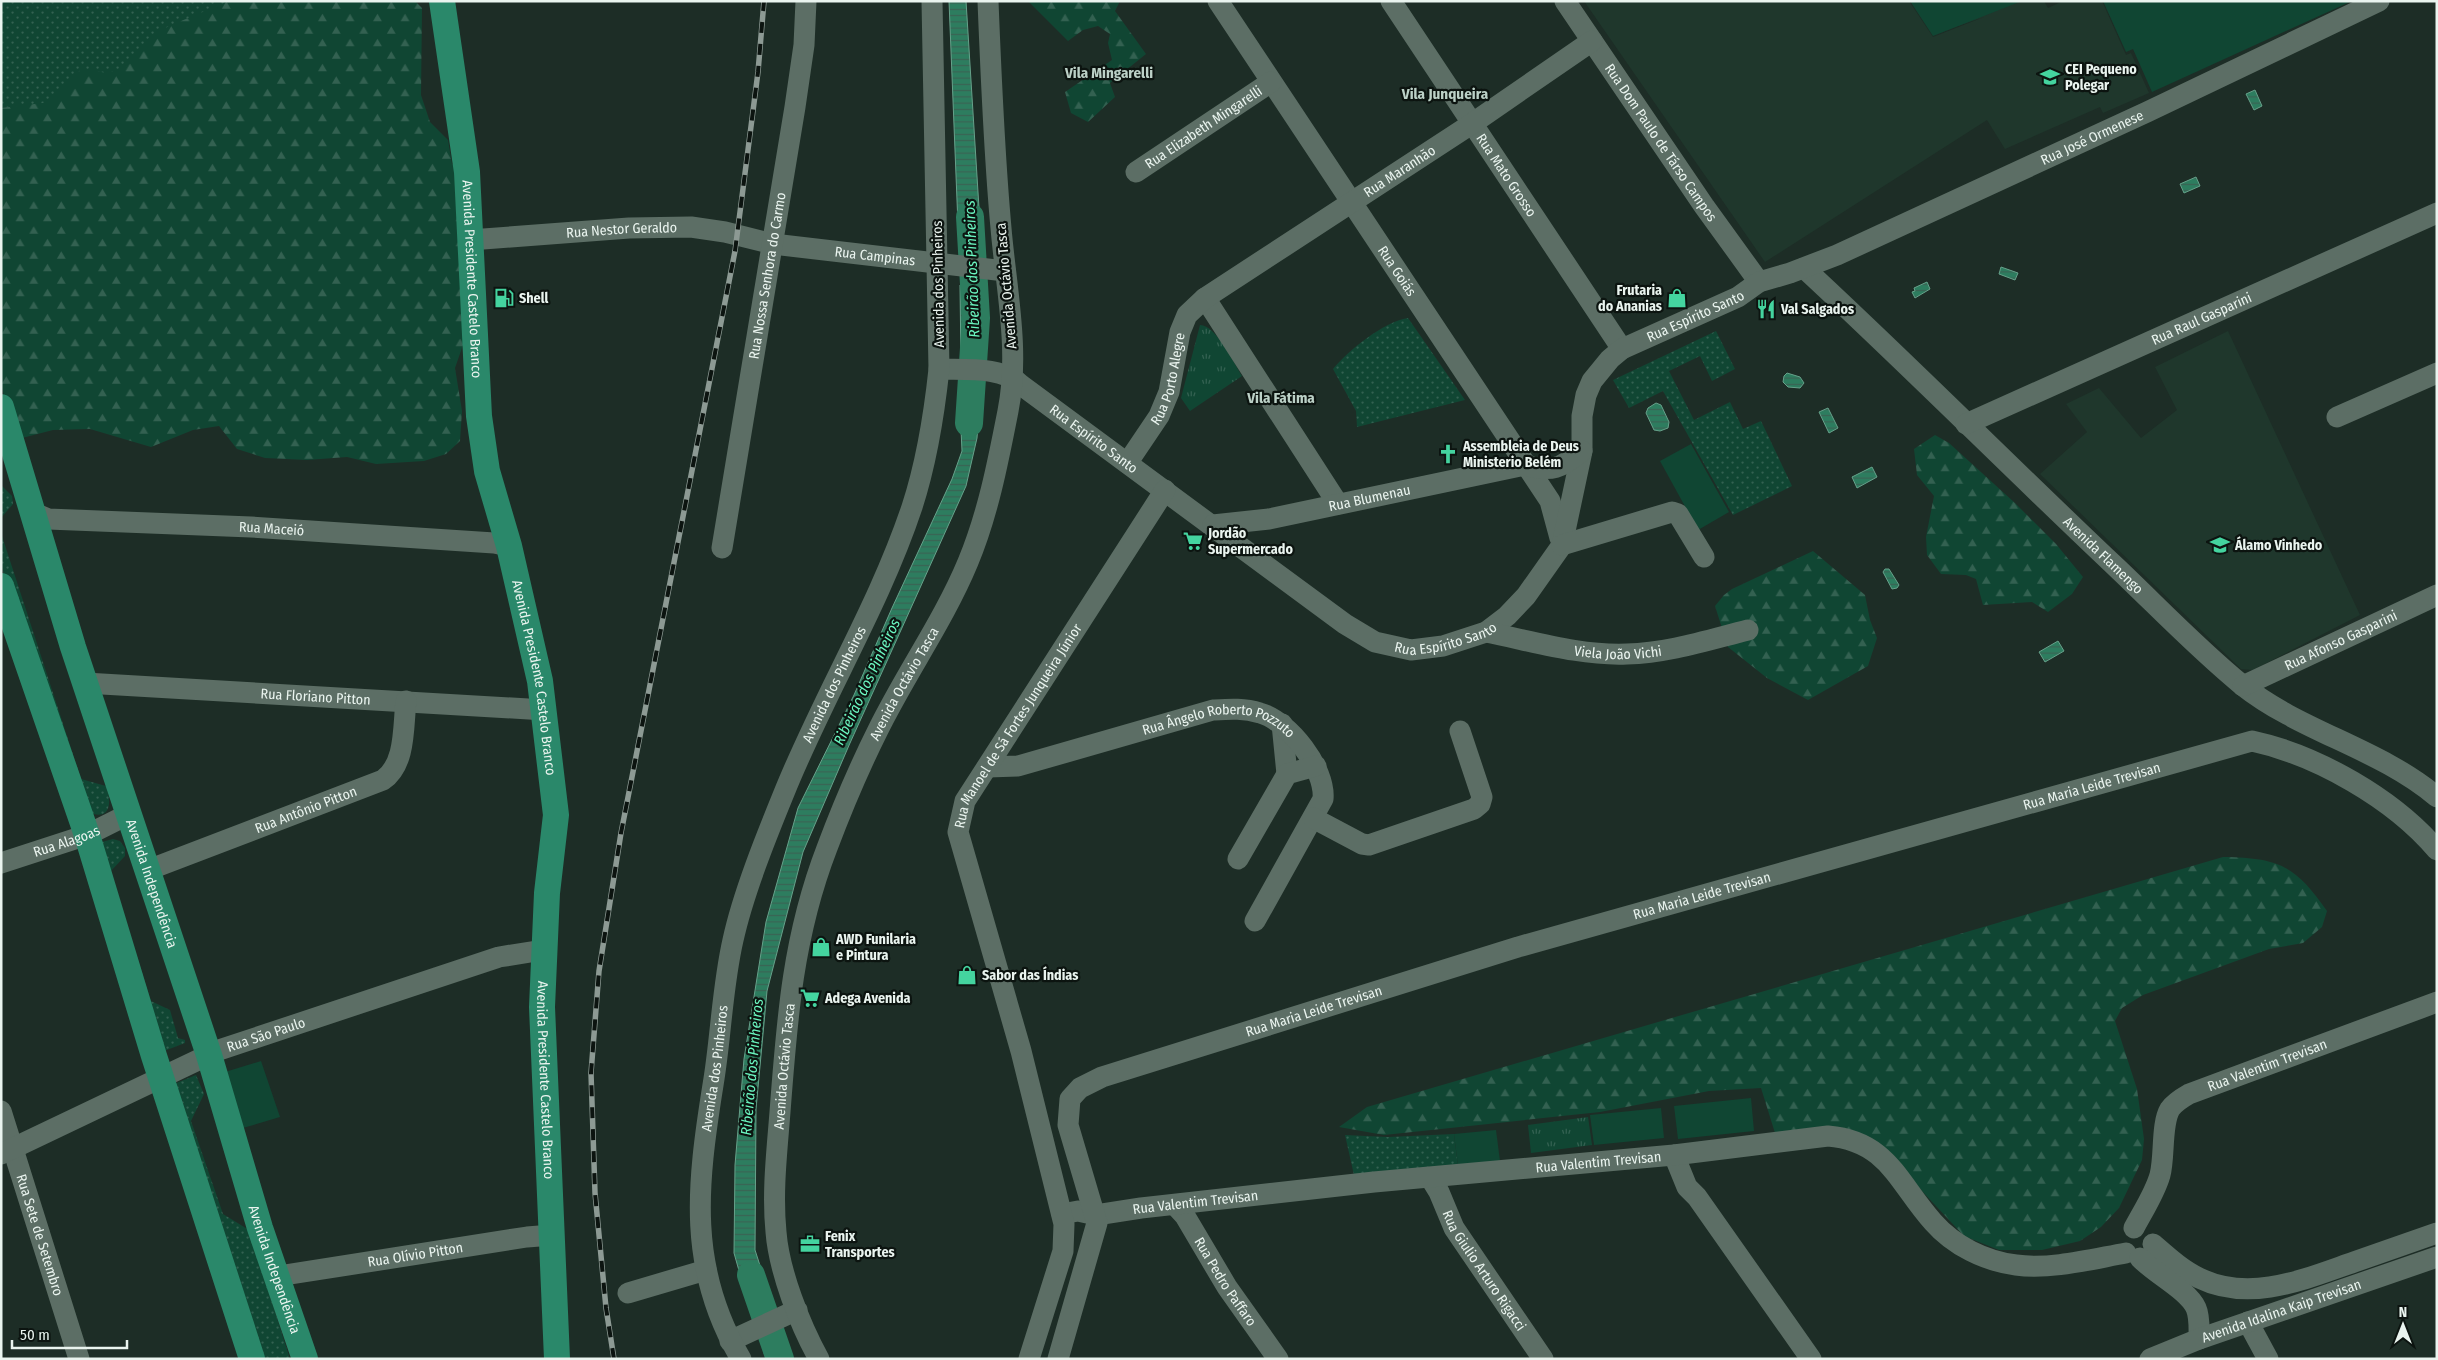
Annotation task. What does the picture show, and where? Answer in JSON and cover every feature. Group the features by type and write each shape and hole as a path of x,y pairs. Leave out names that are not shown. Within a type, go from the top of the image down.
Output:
{"main road":[{"name":"Avenida Presidente Castelo Branco","path":"442,1 467,172 479,416 487,470 509,546 545,710 556,815 544,950 543,1077 557,1359"},
{"name":"Avenida Independência","path":"1,407 12,477 34,513 85,683 209,1054 260,1228 305,1359"},
{"path":"1,586 87,835 161,1076 252,1359"}],"street":[{"name":"Rua Nossa Senhora do Carmo","path":"722,548 804,45 806,1"},
{"name":"Avenida dos Pinheiros","path":"737,1346 718,1313 706,1270 700,1220 702,1168 733,940 784,793 809,733 885,575 911,509 947,369 932,1"},
{"name":"Avenida Octávio Tasca","path":"820,1359 797,1310 777,1245 775,1228 776,1173 788,1007 796,952 809,900 827,847 878,731 967,565 983,524 1004,374 1004,271 993,141 988,1"},
{"name":"Rua Goiás","path":"1218,1 1550,501 1562,545"},
{"name":"Rua Mato Grosso","path":"1391,1 1622,349"},
{"name":"Rua Dom Paulo de Társo Campos","path":"1565,1 1686,180 1759,282"},
{"name":"Rua José Ormenese","path":"1759,282 1804,268 2031,166 2379,1"},
{"name":"Rua Maranhão","path":"1205,298 1473,123 1592,41"},
{"name":"Rua Elizabeth Mingarelli","path":"1136,172 1270,82"},
{"name":"Rua Raul Gasparini","path":"1966,424 2437,213"},
{"name":"Rua Nestor Geraldo","path":"470,240 629,228 692,227 725,232 773,244"},
{"name":"Rua Campinas","path":"773,244 1004,271"},
{"name":"Avenida Flamengo","path":"1804,268 2243,686 2290,716 2372,755 2426,787 2437,797"},
{"name":"Rua Espírito Santo","path":"1004,374 1128,462 1345,624 1375,642 1412,650 1443,646 1486,632 1507,616 1526,596 1562,545 1582,451 1582,416 1586,395 1600,370 1622,349 1738,297 1759,282"},
{"name":"Rua Porto Alegre","path":"1128,462 1159,416 1169,392 1180,332 1187,314 1205,298"},
{"path":"1205,298 1338,504"},
{"path":"947,369 1004,374"},
{"path":"2338,417 2437,373"},
{"name":"Rua Blumenau","path":"1213,526 1269,519 1525,466 1552,469 1563,466 1582,451"},
{"name":"Rua Manoel de Sá Fortes Junqueira Júnior","path":"1029,1359 1063,1252 1065,1238 1062,1214 1021,1051 958,832 966,801 1165,490"},
{"path":"1562,545 1672,512 1678,514 1704,557"},
{"name":"Rua Maceió","path":"34,513 48,519 251,527 494,543 509,546"},
{"path":"1243,549 1269,519"},
{"name":"Rua Afonso Gasparini","path":"2243,686 2437,595"},
{"name":"Viela João Vichi","path":"1486,632 1586,652 1626,654 1677,648 1748,630"},
{"name":"Rua Floriano Pitton","path":"85,683 406,700 545,710"},
{"name":"Rua Antônio Pitton","path":"148,870 383,780 393,774 398,763 406,700"},
{"name":"Rua Ângelo Roberto Pozzuto","path":"988,767 1018,766 1034,762 1213,710 1238,708 1262,713 1282,724 1316,766 1324,790 1323,799 1255,921"},
{"path":"1238,859 1287,774 1282,724"},
{"path":"1313,818 1362,844 1369,845 1474,809 1480,804 1482,797 1460,731"},
{"name":"Rua Maria Leide Trevisan","path":"1096,1215 1068,1125 1070,1099 1080,1088 1102,1077 1518,947 2171,763 2252,741 2278,747 2325,767 2402,814 2437,850"},
{"path":"1003,744 1034,762"},
{"path":"1287,774 1316,766"},
{"name":"Rua Alagoas","path":"1,864 87,835 129,814"},
{"name":"Rua São Paulo","path":"7,1151 209,1054 499,957 544,950"},
{"name":"Rua Valentim Trevisan","path":"1062,1214 1078,1211 1096,1215 1374,1182 1683,1154 1828,1136 1850,1138 1871,1148 1892,1168 1933,1222 1955,1242 1988,1259 2010,1264 2062,1264 2138,1242 2163,1157 2167,1119 2170,1110 2176,1102 2189,1094 2437,1002"},
{"name":"Rua Sete de Setembro","path":"1,1111 7,1151 79,1359"},
{"path":"1683,1154 1687,1187 1697,1197 1811,1359"},
{"name":"Rua Giulio Arturo Rigacci","path":"1431,1178 1454,1228 1543,1359"},
{"name":"Rua Pedro Paffaro","path":"1175,1205 1185,1216 1227,1286 1278,1359"},
{"path":"1058,1359 1093,1244 1097,1223 1096,1215"},
{"name":"Avenida Idalina Kaip Trevisan","path":"2138,1242 2200,1279 2247,1289 2277,1287 2304,1280 2437,1233"},
{"name":"Rua Olívio Pitton","path":"278,1276 518,1238 552,1235"},
{"name":"Avenida Idalina Kaip Trevisan","path":"2138,1242 2151,1270 2190,1300 2196,1309 2199,1339 2437,1257"},
{"path":"628,1293 706,1270"},
{"path":"737,1346 775,1320 797,1310"},
{"path":"2248,1322 2268,1359"},
{"path":"2150,1359 2199,1339"}],"shaded area":[{"path":"1584,1 1909,1 1933,37 1984,17 1949,29 1931,1 2044,1 2048,8 2063,1 2102,1 2126,55 2131,53 2149,93 2103,113 2100,107 2005,149 1987,120 1765,262"},
{"name":"Álamo Vinhedo","path":"2228,331 2360,615 2253,670 2241,669 2040,474 2087,432 2066,404 2099,388 2141,438 2177,410 2155,367"}],"green space":[{"path":"1,1 350,1 363,89 1,108"},
{"path":"229,1 415,1 422,8 421,95 430,122 448,140 452,164 459,167 464,342 455,368 462,411 460,441 446,454 424,461 376,464 347,457 307,460 265,458 237,449 219,426 193,430 151,447 90,429 53,430 22,438 13,431 1,384 1,108 43,103 56,95 82,68 106,73 125,68 149,38 169,26"},
{"path":"1028,1 1120,1 1115,11 1146,54 1110,83 1115,97 1088,122 1071,113 1065,92 1112,60 1108,43 1110,34 1098,26 1083,30 1068,41"},
{"path":"1910,1 2022,1 1933,36"},
{"path":"2103,1 2352,1 2152,92 2133,49 2126,52"},
{"path":"1408,318 1465,400 1357,427 1356,411 1333,369 1367,338 1388,325"},
{"path":"1200,325 1212,331 1218,338 1242,376 1190,411 1181,398"},
{"path":"1716,331 1735,369 1712,381 1700,356 1669,371 1694,420 1730,402 1743,429 1761,421 1792,486 1733,515 1663,391 1629,408 1613,380"},
{"path":"1935,435 1949,443 2015,503 2056,544 2083,577 2072,594 2048,612 2032,602 1983,605 1976,579 1966,575 1941,574 1927,555 1926,537 1934,496 1917,475 1914,449"},
{"path":"1691,444 1729,512 1698,530 1660,461"},
{"path":"1,485 12,496 13,504 1,518"},
{"path":"1,533 81,779 106,786 109,802 108,808 101,814 88,812 80,807 1,565"},
{"path":"1813,551 1865,595 1870,620 1877,638 1868,666 1808,700 1767,678 1728,647 1715,606 1732,589"},
{"path":"113,839 120,841 125,848 125,856 110,872 151,1001 170,1010 178,1038 185,1040 185,1043 159,1053 98,843"},
{"path":"2223,857 2258,859 2272,862 2295,874 2305,883 2327,911 2322,927 2303,943 2269,949 2143,995 2122,1008 2115,1021 2137,1089 2144,1139 2142,1160 2119,1208 2101,1227 2080,1241 2042,1250 1999,1250 1964,1236 1907,1175 1889,1151 1775,1133 1761,1088 1709,1091 1600,1112 1384,1135 1339,1127 1367,1107"},
{"path":"261,1061 280,1117 243,1128 225,1072"},
{"path":"196,1075 204,1094 191,1121 223,1214 249,1230 290,1359 259,1359 169,1086"},
{"path":"1751,1098 1754,1131 1678,1139 1674,1106"},
{"path":"1661,1108 1664,1138 1594,1145 1590,1115"},
{"path":"1588,1117 1592,1145 1531,1153 1528,1125"},
{"path":"1496,1130 1500,1161 1458,1166 1454,1134"},
{"path":"1454,1134 1458,1166 1354,1175 1345,1135 1388,1137"}],"water":[{"path":"949,1 966,1 982,256 959,250"},
{"path":"2255,90 2262,106 2254,110 2246,94"},
{"path":"2196,177 2200,186 2184,193 2180,184"},
{"path":"2001,267 2018,273 2015,280 1999,274"},
{"path":"1927,282 1930,289 1915,298 1912,292 1915,291 1914,288"},
{"path":"960,285 983,289 983,364 961,364"},
{"path":"1787,373 1800,377 1804,383 1800,388 1788,387 1783,382 1784,376"},
{"path":"981,384 977,438 966,486 803,852 767,991 756,1109 755,1250 773,1306 751,1313 734,1253 735,1165 744,1059 766,922 798,808 854,695 952,479 962,451 959,386"},
{"path":"1656,403 1661,405 1669,422 1668,428 1660,431 1654,430 1646,413 1648,408"},
{"path":"1828,408 1838,428 1829,433 1819,412"},
{"path":"1872,467 1877,477 1857,488 1852,477"},
{"path":"1885,569 1889,569 1899,585 1897,588 1892,589 1883,572"},
{"path":"2058,641 2064,651 2045,662 2039,652"},
{"path":"782,1343 790,1359 768,1359 764,1353"}],"waterway":[{"name":"Ribeirão dos Pinheiros","path":"969,423 976,318 970,217"},
{"name":"Ribeirão dos Pinheiros","path":"751,1275 780,1359"}],"railway":[{"path":"614,1359 606,1308 595,1193 591,1073 599,971 621,833 735,251 758,72 764,1"}],"place":[{"name":"CEI Pequeno Polegar","path":"2050,77"},
{"name":"Shell","path":"504,298"},
{"name":"Frutaria do Ananias","path":"1677,298"},
{"name":"Val Salgados","path":"1766,309"},
{"name":"Assembleia de Deus Ministerio Belém","path":"1448,454"},
{"name":"Jordão Supermercado","path":"1193,541"},
{"name":"Álamo Vinhedo","path":"2220,545"},
{"name":"AWD Funilaria e Pintura","path":"821,947"},
{"name":"Sabor das Índias","path":"967,975"},
{"name":"Adega Avenida","path":"810,998"},
{"name":"Fenix Transportes","path":"810,1244"}],"district":[{"name":"Vila Mingarelli","path":"1109,73"},
{"name":"Vila Junqueira","path":"1445,94"},
{"name":"Vila Fátima","path":"1281,398"}]}
